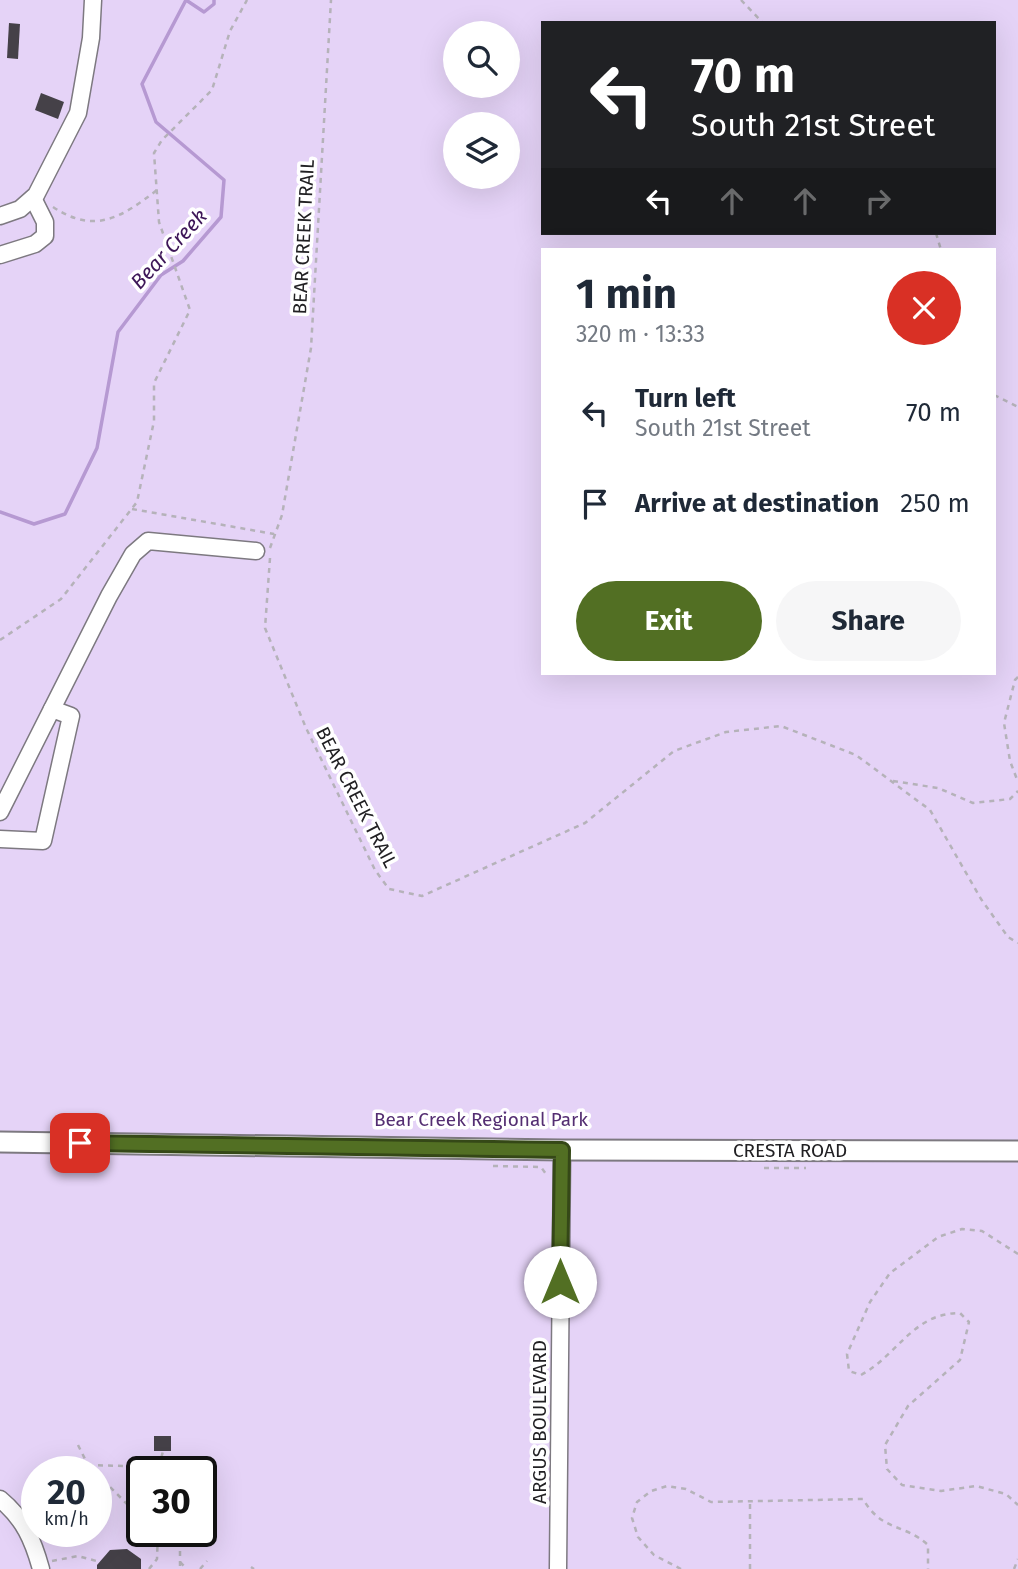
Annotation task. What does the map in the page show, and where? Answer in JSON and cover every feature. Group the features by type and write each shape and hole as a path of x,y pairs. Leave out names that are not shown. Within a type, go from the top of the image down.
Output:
{"main road":[{"name":"CRESTA ROAD","path":"0,1142 562,1150 1018,1151"}],"street":[{"path":"0,216 20,209 35,197 78,113 92,38 93,0"},
{"path":"0,256 35,244 45,236 45,222 35,197"},
{"path":"0,812 133,554 148,541 257,551"},
{"path":"0,839 43,841 71,716 52,709"},
{"name":"ARGUS BOULEVARD","path":"558,1569 562,1150"},
{"path":"0,1499 21,1518 29,1532 40,1566"}],"path":[{"path":"0,640 61,598 137,502 155,421 155,383 190,310 159,222 154,153 162,140 212,90 230,31 247,0"},
{"name":"BEAR CREEK TRAIL","path":"331,0 311,348 282,515 270,542 265,628 306,728 375,870 389,889 422,896 585,823 674,751 726,732 782,726 856,755 930,810 981,899 1007,937 1018,943"},
{"path":"741,0 761,21"},
{"path":"35,197 60,212 102,222 134,207 157,190"},
{"path":"996,396 1018,407"},
{"path":"131,509 274,534"},
{"path":"1018,677 1004,723 1010,761 1018,782"},
{"path":"890,780 938,788 973,803 1010,799 1018,791"},
{"path":"487,1166 541,1167 548,1178"},
{"path":"762,1168 814,1168"},
{"path":"1018,1254 982,1231 962,1228 939,1237 890,1273 870,1302 847,1354 849,1371 861,1375 877,1366 918,1325 944,1314 960,1314 969,1322 960,1360 908,1406 885,1445 887,1469 902,1485 942,1491 976,1486 1006,1494 1018,1505"},
{"path":"78,1445 84,1456"},
{"path":"162,1456 163,1451"},
{"path":"681,1569 654,1555 638,1537 632,1518 637,1502 651,1491 667,1486 686,1489 711,1502 863,1499 872,1514 886,1524 917,1535 928,1545 928,1569"},
{"path":"112,1488 126,1503"},
{"path":"723,1502 727,1499"},
{"path":"750,1501 750,1569"},
{"path":"149,1569 157,1559 157,1547"},
{"path":"180,1547 180,1569"},
{"path":"40,1566 78,1556 100,1562"},
{"path":"1014,1569 1018,1559"},
{"path":"201,1569 206,1561"},
{"path":"180,1562 187,1569"}],"green space":[{"name":"Bear Creek Regional Park","path":"0,0 1018,0 1018,1569 0,1569"}],"building":[{"path":"9,23 20,24 18,59 7,58"},
{"path":"41,93 64,102 58,119 35,110"},
{"path":"154,1436 171,1436 171,1451 154,1451"},
{"path":"127,1549 141,1559 141,1569 97,1569 97,1565 110,1550"}],"waterway":[{"name":"Bear Creek","path":"0,512 34,524 65,514 97,448 118,332 161,275 183,261 221,217 224,180 156,122 142,84 186,0 204,12 214,4 214,0"}],"route":[{"path":"80,1143 562,1150 560,1282"}]}
